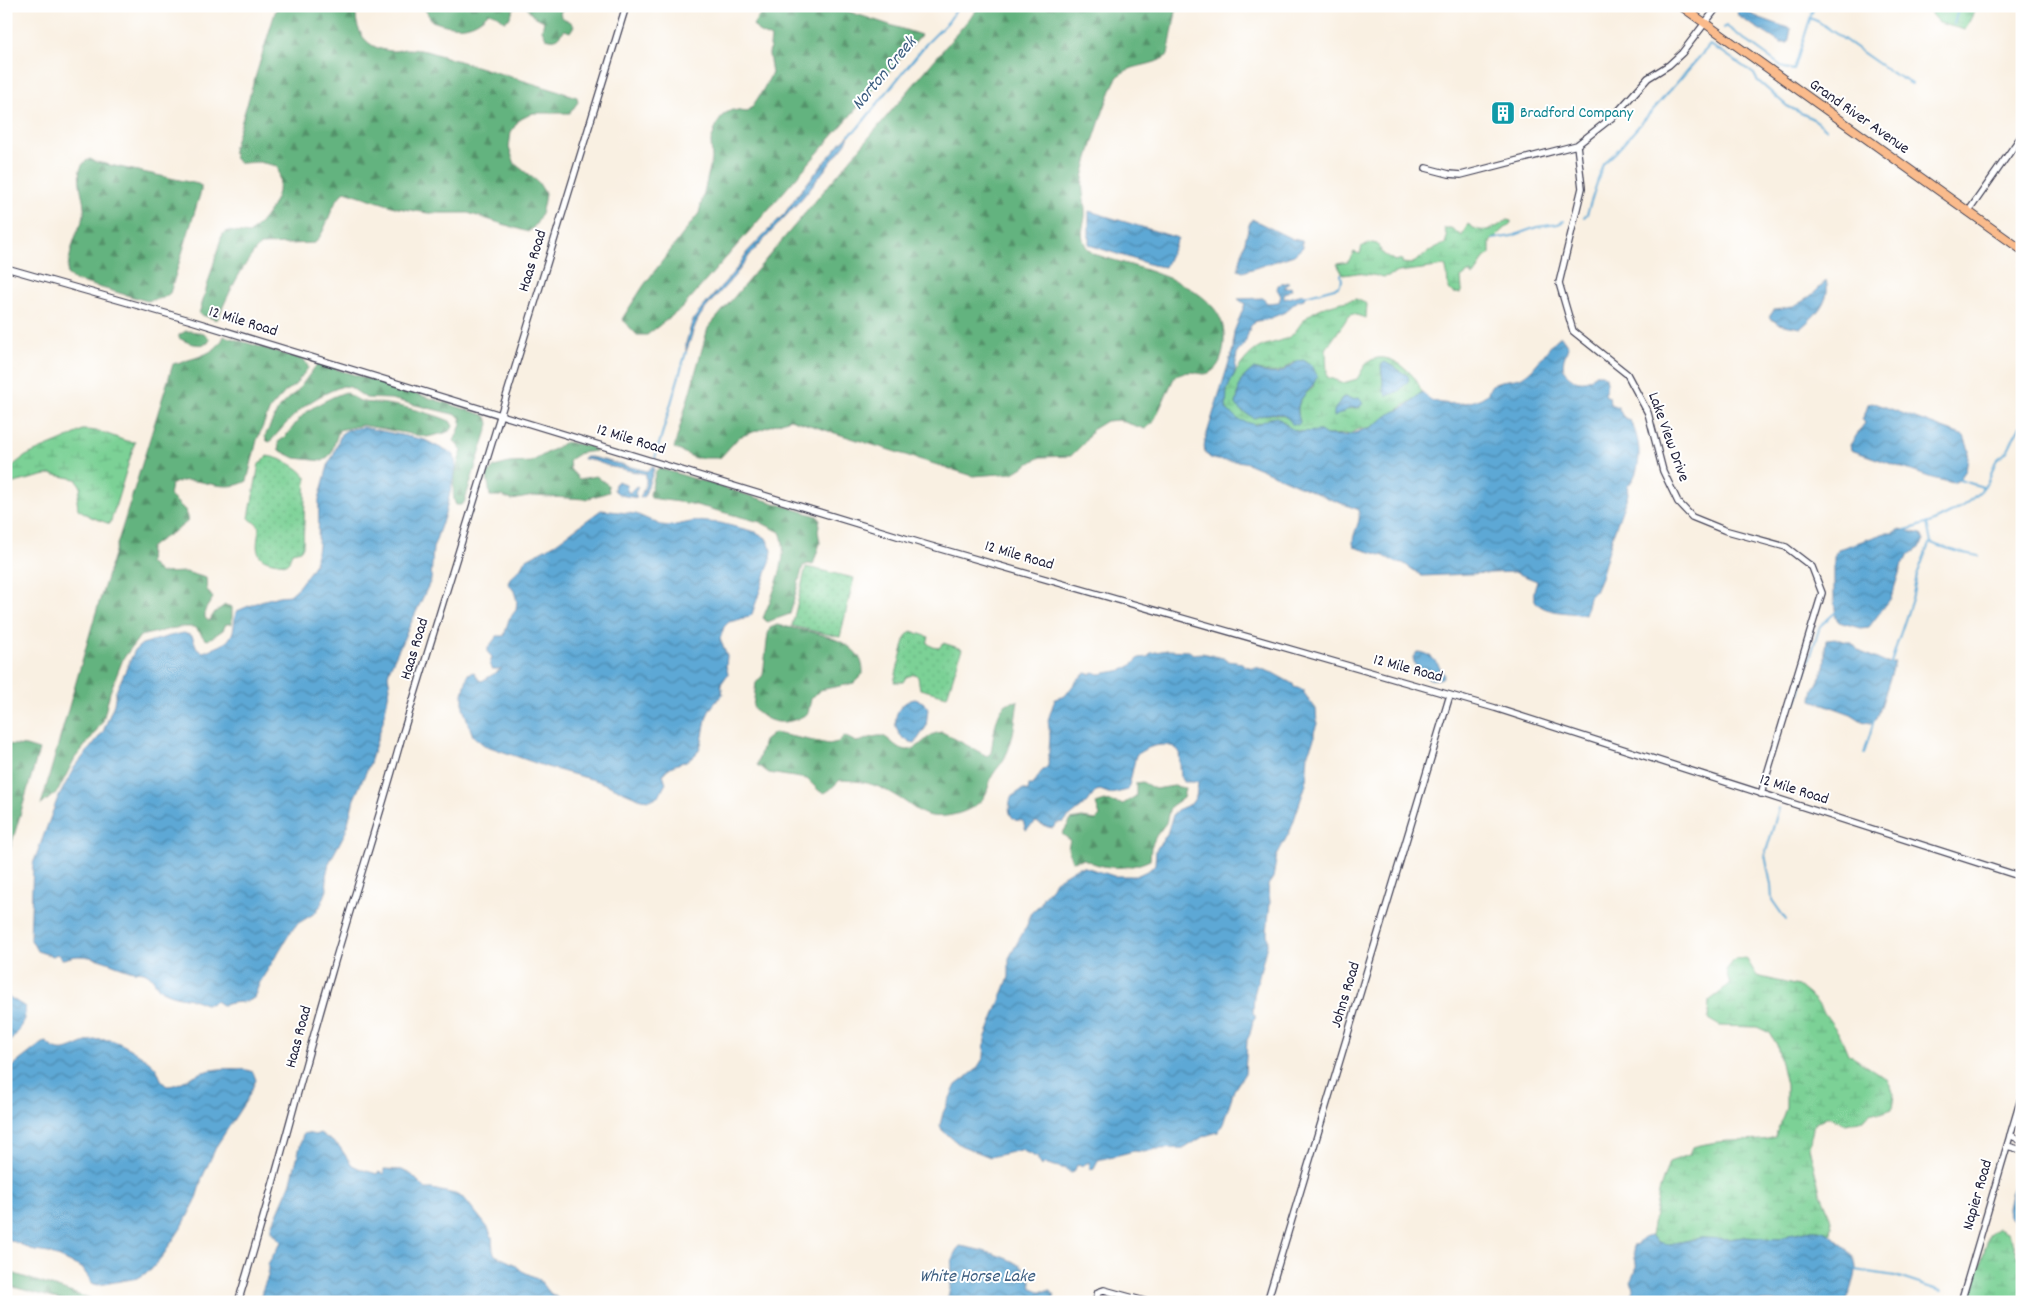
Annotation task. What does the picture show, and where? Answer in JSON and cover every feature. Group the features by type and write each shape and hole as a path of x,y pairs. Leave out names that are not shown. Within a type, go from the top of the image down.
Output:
{"main road":[{"name":"Grand River Avenue","path":"1681,6 2022,250"}],"street":[{"name":"Haas Road","path":"238,1302 284,1145 330,976 626,6"},
{"path":"1426,168 1461,175 1577,145 1614,116 1648,78 1669,65 1682,53 1718,6"},
{"path":"1968,212 2022,135"},
{"name":"Lake View Drive","path":"1577,145 1582,188 1559,283 1573,331 1627,374 1648,413 1663,471 1678,502 1692,517 1724,530 1786,547 1812,567 1822,593 1761,794"},
{"name":"12 Mile Road","path":"6,268 182,318 927,545 1494,708 2022,877"},
{"name":"Johns Road","path":"1267,1302 1450,695"},
{"name":"Napier Road","path":"1961,1302 2022,1095"},
{"path":"2010,1135 2022,1141"},
{"path":"2007,1146 2022,1150"},
{"path":"1095,1302 1098,1292 1104,1290 1148,1302"}],"green space":[{"path":"277,6 356,6 357,24 360,31 369,43 376,47 394,51 414,49 426,51 577,97 578,102 570,113 533,113 519,120 511,132 509,148 515,164 538,182 545,193 541,215 536,224 528,232 468,213 428,213 398,208 345,191 336,202 320,237 315,243 260,245 241,272 217,320 199,314 222,235 228,231 249,234 268,212 277,194 279,175 277,166 259,162 241,163 235,159 233,150"},
{"path":"423,6 515,6 509,19 504,21 497,15 489,12 483,18 470,25 448,26 432,21"},
{"path":"526,6 564,6 560,13 561,17 571,22 574,26 570,32 565,30 555,39 546,38 542,30 544,21 532,15"},
{"path":"766,6 831,6 921,35 682,308 647,335 637,335 622,319 644,285 699,213 712,159 711,141 717,124 724,114 732,110 747,112 772,73 769,54 771,38 760,33 753,25"},
{"path":"980,6 1177,6 1168,55 1155,62 1122,73 1117,78 1109,96 1084,171 1085,217 1082,236 1088,249 1094,254 1176,281 1195,292 1211,305 1221,321 1224,340 1223,353 1218,365 1206,374 1188,372 1175,376 1153,423 1145,429 1118,420 1106,421 1093,429 1084,443 1071,456 1040,457 1013,473 973,476 790,419 739,437 720,458 695,458 674,448 708,328"},
{"path":"1933,6 1977,6 1965,30 1939,23 1931,14"},
{"path":"90,159 201,186 170,293 163,298 147,301 74,280 67,274 73,245 84,216 79,175 80,169"},
{"path":"1507,220 1511,221 1511,223 1490,242 1490,254 1484,258 1475,275 1473,276 1471,273 1468,273 1461,278 1462,290 1460,293 1455,293 1449,288 1445,266 1399,272 1385,277 1357,273 1343,275 1337,264 1348,262 1354,252 1360,254 1362,246 1372,243 1377,244 1383,254 1395,261 1402,259 1402,263 1411,264 1435,248 1445,244 1447,237 1444,228 1451,228 1462,236 1468,224 1478,230 1488,230"},
{"path":"1356,299 1367,304 1366,318 1353,314 1348,317 1326,349 1327,377 1343,383 1357,379 1371,360 1389,359 1404,367 1415,379 1421,392 1417,397 1372,427 1356,430 1350,434 1326,435 1320,431 1298,431 1291,429 1283,421 1279,420 1250,424 1238,420 1227,410 1225,403 1229,386 1239,368 1251,354 1261,347 1291,336 1304,320 1315,311","holes":["1294,362 1314,386 1305,394 1298,406 1300,422 1273,414 1254,418 1236,404 1241,380 1253,369 1275,372 1283,370","1342,398 1352,399 1360,398 1360,407 1334,411"]},
{"path":"186,331 202,333 210,339 205,344 190,343 179,338 179,335"},
{"path":"224,336 304,360 308,368 295,385 285,392 270,409 257,440 247,481 227,486 189,481 180,481 171,485 169,495 185,510 188,521 150,548 149,563 161,573 186,572 206,578 207,590 213,598 205,610 205,618 209,621 215,612 225,605 232,607 232,624 226,624 223,630 208,640 195,627 180,627 140,636 123,659 110,692 103,721 75,758 58,791 41,805 94,619 173,364 210,352 216,348"},
{"path":"320,364 484,415 488,419 489,424 464,503 456,505 453,494 456,470 462,451 454,441 461,425 461,419 457,415 391,399 366,398 350,387 343,386 310,402 286,423 270,442 267,441 265,436 279,408 298,390 315,367"},
{"path":"346,392 361,401 402,407 435,415 450,421 453,426 451,430 445,433 427,437 362,425 339,430 331,454 323,461 295,458 279,450 278,442 286,436 303,415 323,402"},
{"path":"82,430 98,431 135,442 110,524 91,517 78,509 77,500 81,487 76,479 50,474 6,485 6,472 21,459"},
{"path":"566,442 589,446 596,451 580,453 569,460 570,469 579,479 596,476 608,485 609,492 586,499 533,496 512,500 502,496 490,496 487,475 494,467 509,463 531,462"},
{"path":"267,456 289,463 306,477 303,546 301,550 292,552 286,564 272,562 260,555 257,545 259,526 249,518 259,464"},
{"path":"659,468 817,516 820,519 818,531 820,543 813,565 803,566 790,614 767,622 763,618 782,564 783,541 780,532 760,522 692,504 651,498 650,494 656,471"},
{"path":"806,567 854,578 840,637 792,626"},
{"path":"777,625 817,633 844,644 855,652 861,662 863,674 854,683 820,690 811,699 808,713 801,717 786,722 772,721 765,718 753,707 756,683 763,675 770,628"},
{"path":"911,631 929,637 927,643 933,647 939,648 943,643 962,649 947,696 920,689 918,677 915,674 906,677 903,682 894,682 906,636"},
{"path":"1018,701 1014,730 1004,760 992,776 985,795 973,807 958,814 927,815 881,788 867,783 840,780 823,793 807,779 769,773 757,765 764,741 774,733 829,744 838,742 844,736 856,742 882,736 897,747 909,750 932,735 942,732 987,756 991,753 1000,711 1006,704"},
{"path":"6,744 26,746 39,750 6,863"},
{"path":"1142,782 1155,789 1174,786 1185,788 1183,798 1170,807 1166,823 1156,836 1151,847 1150,860 1125,867 1108,867 1084,859 1072,861 1068,849 1070,840 1062,834 1071,820 1082,818 1096,820 1100,816 1096,804 1105,801 1123,804 1136,796 1136,783"},
{"path":"1746,958 1757,976 1798,986 1815,1000 1840,1035 1848,1054 1887,1079 1894,1093 1892,1109 1881,1113 1871,1112 1864,1120 1845,1124 1828,1116 1814,1124 1809,1147 1820,1192 1830,1216 1831,1234 1812,1230 1789,1234 1780,1239 1743,1237 1729,1239 1701,1238 1669,1244 1658,1242 1651,1236 1659,1192 1669,1162 1689,1155 1692,1147 1717,1142 1759,1140 1775,1137 1786,1108 1786,1085 1777,1045 1770,1033 1757,1027 1720,1026 1708,1019 1709,1001 1730,985 1726,970 1735,959"},
{"path":"1998,1228 2006,1232 2012,1241 2016,1254 2022,1262 2022,1302 1969,1302 1989,1235"},
{"path":"6,1271 100,1302 68,1302 6,1285"}],"water":[{"path":"1739,9 1791,29 1788,43 1781,43 1738,16 1737,11"},
{"path":"849,135 846,143 803,197 749,256 738,272 700,316 686,352 686,343 692,322 698,313 738,267 747,252 785,213 798,194"},
{"path":"1089,211 1178,238 1165,267 1152,265 1089,245"},
{"path":"1252,219 1292,239 1302,241 1303,247 1294,255 1243,272 1238,270"},
{"path":"1826,280 1826,295 1821,307 1801,328 1778,324 1769,317 1774,310 1796,305 1803,301"},
{"path":"1289,282 1284,288 1291,287 1292,289 1284,294 1284,299 1303,294 1305,296 1304,299 1297,301 1285,312 1266,320 1256,321 1250,327 1245,344 1237,353 1235,372 1227,390 1226,409 1239,420 1256,425 1277,417 1290,428 1299,432 1320,431 1326,435 1345,436 1372,427 1390,414 1405,407 1422,392 1429,399 1440,403 1461,403 1481,398 1487,394 1495,383 1522,377 1538,363 1561,336 1568,346 1563,366 1570,377 1583,381 1592,378 1595,374 1602,374 1606,377 1605,395 1609,397 1610,404 1618,407 1623,416 1630,421 1637,437 1639,455 1636,473 1627,487 1628,494 1614,532 1601,577 1595,591 1589,597 1585,615 1558,612 1538,605 1534,598 1537,581 1514,572 1422,576 1403,563 1395,562 1384,556 1354,547 1353,538 1359,518 1357,509 1247,463 1216,460 1207,455 1204,449 1205,440 1233,349 1234,332 1245,304 1238,299 1263,298 1267,303 1279,302 1281,296 1277,289 1278,285"},
{"path":"1303,360 1312,365 1317,376 1300,401 1298,413 1300,422 1298,425 1292,424 1289,419 1280,414 1270,414 1254,418 1240,410 1236,404 1240,385 1243,378 1253,369 1278,373"},
{"path":"1385,362 1408,376 1409,380 1399,391 1387,396 1384,391 1381,365"},
{"path":"1342,398 1352,399 1360,398 1363,403 1360,407 1350,408 1334,417 1334,411"},
{"path":"1872,402 1964,436 1969,450 1966,470 1959,480 1953,483 1932,478 1851,450 1850,445 1865,423 1862,419 1868,404"},
{"path":"362,427 425,440 454,455 456,467 445,514 433,548 431,580 390,668 388,675 390,687 383,721 370,763 354,799 346,831 329,863 326,876 327,890 321,905 315,913 297,924 290,933 259,984 254,998 223,1006 216,1001 205,1004 166,993 144,972 133,971 91,957 75,956 62,959 57,954 53,956 37,951 30,938 33,864 57,800 74,768 103,732 114,704 116,691 135,650 142,644 184,633 192,636 197,648 203,652 213,649 223,644 230,637 233,632 237,611 261,601 290,595 296,590 315,563 318,546 319,499 329,462 341,434 347,430"},
{"path":"584,457 591,457 647,471 653,466 654,469 644,497 640,498 646,483 646,474 612,467 589,459 583,459"},
{"path":"618,481 626,485 629,493 636,486 638,487 635,493 637,498 620,495 614,490 615,484"},
{"path":"601,510 636,514 661,525 671,526 696,521 720,523 756,532 766,538 772,550 771,559 752,614 749,617 729,622 724,627 720,639 727,656 726,666 728,674 721,684 723,694 707,716 699,750 692,758 670,767 663,774 666,783 659,796 650,800 641,799 598,781 547,767 484,745 473,736 463,708 463,694 468,674 474,672 479,680 482,681 502,669 492,669 490,664 492,657 488,653 488,648 497,636 504,636 509,619 516,610 517,601 514,591 508,583 510,578 520,569 525,560 556,543"},
{"path":"1900,529 1921,534 1924,541 1902,564 1891,598 1869,627 1860,628 1839,622 1836,618 1834,599 1834,556 1839,549"},
{"path":"1836,639 1852,643 1859,651 1886,663 1895,662 1877,719 1871,723 1812,700 1813,692 1824,667 1826,640"},
{"path":"1167,650 1189,651 1193,654 1202,653 1273,673 1293,684 1294,687 1304,690 1304,693 1316,709 1317,724 1314,739 1308,753 1306,784 1291,829 1277,855 1273,878 1268,885 1270,902 1268,941 1254,995 1253,1013 1255,1019 1253,1020 1247,1040 1245,1073 1234,1090 1223,1124 1218,1132 1204,1136 1185,1148 1156,1149 1144,1152 1134,1151 1098,1160 1093,1170 1090,1168 1089,1162 1081,1166 1077,1165 1074,1172 1071,1173 1066,1169 1044,1163 1042,1166 1038,1158 1021,1150 990,1157 960,1145 942,1130 940,1125 943,1113 956,1085 976,1070 984,1057 985,1039 1009,977 1009,958 1027,925 1031,913 1041,903 1043,897 1055,881 1078,867 1085,867 1114,876 1136,876 1149,870 1155,864 1156,850 1167,834 1173,815 1177,810 1191,804 1196,797 1198,784 1197,782 1184,782 1181,777 1179,751 1163,745 1146,749 1136,755 1128,790 1111,794 1100,790 1096,791 1087,803 1063,822 1057,823 1053,828 1036,822 1026,830 1023,821 1015,820 1011,815 1009,806 1011,797 1023,789 1028,791 1029,785 1033,785 1041,772 1048,766 1050,736 1048,720 1055,699 1065,696 1078,679 1086,673 1094,672 1101,674 1128,668 1139,658 1148,657 1151,653"},
{"path":"1417,652 1422,652 1434,659 1444,675 1442,678 1427,678 1419,671 1413,657"},
{"path":"915,699 923,702 928,708 926,727 915,743 906,740 900,735 896,721 901,707"},
{"path":"6,995 25,1007 25,1012 20,1028 6,1045"},
{"path":"92,1040 111,1040 128,1047 147,1059 157,1069 162,1082 167,1086 178,1084 201,1073 224,1069 240,1069 253,1072 256,1080 247,1099 217,1145 202,1178 195,1202 164,1254 151,1270 138,1278 98,1285 93,1284 82,1268 49,1253 35,1251 6,1238 6,1082 14,1065 42,1043 46,1042 51,1047 65,1050"},
{"path":"320,1133 339,1146 352,1165 363,1170 384,1174 384,1169 402,1170 412,1175 426,1189 455,1194 465,1199 488,1228 492,1237 495,1255 539,1279 550,1293 564,1302 261,1302 262,1291 268,1276 268,1264 281,1242 272,1231 272,1226 291,1182 303,1134 315,1135"},
{"path":"2021,1162 2022,1179 2018,1189 2022,1198 2022,1226 2009,1215 2008,1208 2017,1168"},
{"path":"1812,1230 1824,1231 1830,1234 1853,1256 1856,1269 1855,1276 1846,1302 1620,1302 1630,1296 1634,1288 1631,1282 1636,1268 1633,1246 1637,1245 1644,1238 1651,1236 1658,1242 1669,1244 1701,1238 1729,1239 1743,1237 1780,1239 1789,1234"},
{"name":"White Horse Lake","path":"960,1246 997,1255 1016,1263 1028,1273 1032,1288 1039,1291 1050,1291 1054,1296 1054,1302 1037,1302 1032,1298 1030,1302 945,1302 950,1288 953,1258"}],"waterway":[{"name":"Norton Creek","path":"849,135 857,129 926,44 948,22 959,6"},
{"path":"1724,28 1726,26 1784,68 1794,70 1814,6"},
{"path":"1954,24 1959,6"},
{"path":"1810,18 1819,22 1892,73 1912,84"},
{"path":"1584,217 1587,214 1603,164 1615,153 1710,45 1754,74 1757,80 1787,106 1815,120 1826,129"},
{"path":"1493,239 1512,236 1537,227 1558,224 1564,221"},
{"path":"1305,296 1338,287 1342,281 1341,275"},
{"name":"Norton Creek","path":"655,458 686,352"},
{"path":"1905,530 1939,519 1961,507 1980,492 1989,480 1996,461 2007,451 2022,424"},
{"path":"1959,480 1983,487"},
{"path":"1890,665 1912,599 1917,575 1931,543 1927,523"},
{"path":"1931,543 1958,552 1979,556"},
{"path":"1796,703 1820,626 1837,611"},
{"path":"1864,754 1874,720"},
{"path":"1779,808 1765,855 1772,900 1786,920"},
{"path":"1856,1270 1895,1276 1941,1291"}],"place":[{"name":"Bradford Company","path":"1503,113"}]}
